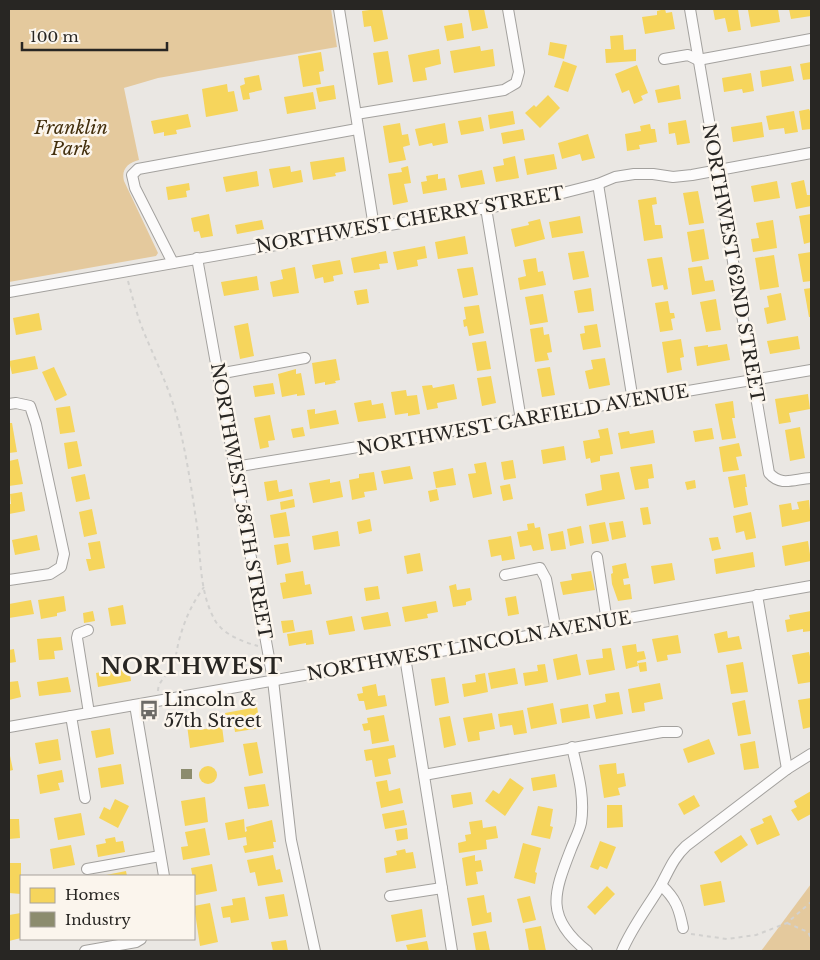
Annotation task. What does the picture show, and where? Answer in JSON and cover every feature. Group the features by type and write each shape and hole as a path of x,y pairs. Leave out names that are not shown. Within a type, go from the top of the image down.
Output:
{"street":[{"path":"338,9 374,227"},
{"path":"356,114 504,90 516,83 519,72 508,9"},
{"name":"NORTHWEST 62ND STREET","path":"690,9 769,473 775,479 782,482 811,478"},
{"path":"664,59 688,55 698,60 811,39"},
{"path":"173,263 135,188 132,175 138,169 357,129"},
{"name":"NORTHWEST CHERRY STREET","path":"9,292 543,198 598,184 616,177 634,174 653,174 673,177 811,153"},
{"path":"598,184 633,401"},
{"path":"486,208 521,420"},
{"name":"NORTHWEST 58TH STREET","path":"197,258 268,648 291,840 315,951"},
{"path":"218,374 305,358"},
{"name":"NORTHWEST GARFIELD AVENUE","path":"234,467 811,370"},
{"path":"9,404 16,403 30,406 36,424 64,554 61,567 50,574 9,580"},
{"path":"596,557 607,622"},
{"path":"505,575 540,568 546,579 556,631"},
{"name":"NORTHWEST LINCOLN AVENUE","path":"9,727 811,586"},
{"path":"757,595 787,769"},
{"path":"88,630 78,634 77,638 90,713"},
{"path":"405,657 452,951"},
{"path":"135,705 164,875"},
{"path":"71,716 84,798"},
{"path":"424,775 572,747 662,732 677,732"},
{"path":"572,747 583,803 580,826 558,883 556,909 564,927 576,942 587,951"},
{"path":"622,951 629,934 661,885 676,856 686,846 787,769 811,754"},
{"path":"87,869 160,856"},
{"path":"661,885 671,894 678,906 683,928"},
{"path":"390,896 442,888"},
{"path":"85,951 140,940"}],"path":[{"path":"125,271 140,324 163,379 178,422 189,472 204,587 209,607 217,623 241,641 268,648"},
{"path":"158,701 158,686 173,666 187,618 197,596 204,587"},
{"path":"683,928 691,934 727,939 756,935 787,923 811,902"},
{"path":"787,923 808,932 811,938 811,951"}],"green space":[{"name":"Franklin Park","path":"9,9 331,9 337,47 158,78 124,88 139,160 126,167 123,177 158,253 156,256 9,282"},
{"path":"811,884 811,951 761,951"}],"building: Homes":[{"path":"382,9 388,39 374,42 371,26 364,27 362,11"},
{"path":"468,9 484,9 488,28 472,31"},
{"path":"665,9 666,13 672,12 675,29 645,34 642,17 657,15 657,11"},
{"path":"713,9 738,9 741,30 728,32 725,18 715,20"},
{"path":"778,9 780,22 751,27 748,10"},
{"path":"789,9 811,9 811,16 791,19"},
{"path":"462,23 464,38 447,41 444,26"},
{"path":"623,35 624,50 636,49 636,61 606,63 605,49 611,49 610,36"},
{"path":"550,42 567,45 564,59 548,55"},
{"path":"480,46 481,51 493,49 495,66 454,73 450,51"},
{"path":"439,49 441,64 425,68 427,80 413,82 408,55"},
{"path":"388,51 393,82 378,85 373,53"},
{"path":"321,52 324,71 319,72 321,84 303,87 298,56"},
{"path":"563,61 577,66 568,92 554,87"},
{"path":"811,62 811,79 803,80 800,64"},
{"path":"637,65 648,93 641,96 643,100 634,104 629,90 622,93 615,74"},
{"path":"791,66 794,81 762,87 760,71"},
{"path":"751,73 754,91 743,93 742,89 724,92 722,78"},
{"path":"259,75 262,90 249,93 250,99 243,100 240,86 245,84 244,78"},
{"path":"227,84 228,92 234,91 238,111 206,117 202,89"},
{"path":"334,85 336,99 319,102 316,88"},
{"path":"679,85 681,99 658,103 655,90"},
{"path":"313,92 316,109 287,114 284,97"},
{"path":"548,95 560,108 540,128 525,113 534,105 536,107"},
{"path":"809,109 811,113 811,129 802,130 799,111"},
{"path":"513,111 515,124 490,129 488,115"},
{"path":"794,111 798,132 785,134 784,128 769,130 766,116"},
{"path":"188,114 191,127 176,130 177,134 164,136 164,132 154,134 151,121"},
{"path":"481,117 484,131 461,135 458,121"},
{"path":"686,120 690,143 677,145 675,133 669,134 668,123"},
{"path":"762,122 764,137 733,142 731,127"},
{"path":"400,123 402,135 408,134 410,145 403,147 406,160 389,163 383,126"},
{"path":"445,123 448,143 433,146 432,143 419,146 415,129"},
{"path":"650,124 651,129 655,129 657,142 639,145 640,149 627,151 625,134 641,131 640,126"},
{"path":"523,129 525,140 503,144 501,133"},
{"path":"588,134 595,158 582,161 580,154 562,159 558,143"},
{"path":"554,154 557,169 527,175 524,159"},
{"path":"515,156 519,178 496,182 493,167 504,165 503,159"},
{"path":"344,157 346,171 335,173 336,176 313,180 310,162"},
{"path":"290,166 291,172 301,170 303,182 273,188 269,169"},
{"path":"408,166 411,183 404,184 408,202 393,205 388,174 402,172 401,168"},
{"path":"482,170 485,184 461,188 458,175"},
{"path":"257,171 259,186 226,192 223,177"},
{"path":"438,174 438,179 445,178 447,190 423,194 421,182 427,181 426,176"},
{"path":"804,180 807,195 811,195 811,206 796,209 791,183"},
{"path":"777,181 780,198 754,202 751,186"},
{"path":"189,183 190,190 186,191 187,197 168,200 166,187"},
{"path":"698,191 704,223 689,225 683,193"},
{"path":"656,197 657,204 652,205 655,225 661,225 663,238 644,241 638,200"},
{"path":"209,214 213,236 201,238 199,231 194,232 191,218"},
{"path":"811,214 811,242 804,244 799,216"},
{"path":"580,216 583,233 552,238 549,222"},
{"path":"540,219 545,239 515,247 511,229 529,225 528,222"},
{"path":"262,220 264,229 237,234 235,225"},
{"path":"773,220 777,248 753,252 751,239 759,238 756,223"},
{"path":"704,229 709,259 692,262 687,232"},
{"path":"465,236 468,254 438,259 435,242"},
{"path":"425,246 427,258 417,260 418,266 397,270 393,252"},
{"path":"386,251 388,263 379,264 380,269 354,273 351,258"},
{"path":"584,251 589,277 573,280 568,253"},
{"path":"811,252 811,281 803,282 798,254"},
{"path":"774,255 779,287 760,290 755,258"},
{"path":"662,257 668,289 664,290 663,285 652,287 647,259"},
{"path":"536,258 538,272 543,271 546,285 520,290 518,278 526,276 523,260"},
{"path":"340,260 343,274 333,276 334,281 324,283 323,277 315,279 312,265"},
{"path":"702,266 705,281 713,280 715,291 692,295 688,268"},
{"path":"295,267 299,293 273,297 270,282 283,279 281,270"},
{"path":"473,267 478,295 463,298 457,269"},
{"path":"257,276 259,290 224,296 221,282"},
{"path":"591,288 594,311 578,313 574,291"},
{"path":"811,288 811,317 809,317 804,289"},
{"path":"367,289 369,303 357,305 354,291"},
{"path":"781,293 786,320 767,324 764,308 769,307 767,296"},
{"path":"543,294 548,322 530,325 525,297"},
{"path":"716,299 721,330 706,332 700,302"},
{"path":"668,301 670,313 674,313 675,318 671,319 673,330 660,332 655,303"},
{"path":"479,305 484,333 469,336 467,326 464,327 463,320 466,319 464,307"},
{"path":"39,313 42,330 16,335 13,318"},
{"path":"248,323 254,356 240,359 234,326"},
{"path":"597,324 601,347 583,350 580,334 585,333 584,326"},
{"path":"543,327 544,335 549,334 552,352 547,353 549,360 535,362 530,329"},
{"path":"798,336 800,349 770,354 767,341"},
{"path":"681,339 684,357 680,358 682,370 667,373 662,342"},
{"path":"486,341 491,369 477,371 472,343"},
{"path":"727,344 730,360 697,366 694,347"},
{"path":"35,356 38,369 12,374 9,361"},
{"path":"605,358 610,385 589,389 585,371 593,369 591,360"},
{"path":"336,359 340,380 335,381 336,383 325,385 325,382 315,384 312,363"},
{"path":"54,367 67,395 55,401 42,372"},
{"path":"550,367 555,395 542,397 537,369"},
{"path":"296,369 296,374 301,373 305,395 297,396 297,394 282,397 278,374"},
{"path":"491,376 496,403 482,406 477,378"},
{"path":"273,383 275,394 255,397 253,386"},
{"path":"454,384 457,399 437,403 438,408 427,410 422,386 432,385 433,388"},
{"path":"406,390 407,396 417,395 420,414 408,416 408,413 395,415 391,392"},
{"path":"808,394 810,409 789,413 791,422 779,424 775,399"},
{"path":"371,400 372,405 383,403 386,418 358,422 354,403"},
{"path":"733,401 735,418 732,418 736,438 722,440 715,404"},
{"path":"70,406 75,432 60,434 56,408"},
{"path":"315,409 315,414 336,410 339,424 310,429 307,410"},
{"path":"270,415 275,440 268,441 269,447 260,449 254,418"},
{"path":"9,423 12,423 17,452 9,453"},
{"path":"303,427 305,436 293,438 291,429"},
{"path":"800,427 805,458 790,461 785,430"},
{"path":"608,428 613,454 600,456 600,461 591,463 590,458 586,459 583,441 600,438 598,430"},
{"path":"712,428 714,439 695,442 693,431"},
{"path":"653,430 655,443 621,449 618,433 629,431 630,434"},
{"path":"77,441 82,466 68,469 64,443"},
{"path":"739,443 742,456 736,457 739,470 723,472 719,447"},
{"path":"564,446 566,460 543,464 541,450"},
{"path":"18,459 23,484 9,486 9,461"},
{"path":"513,460 516,478 504,480 501,462"},
{"path":"486,462 492,494 473,498 468,474 476,473 474,464"},
{"path":"652,464 654,478 648,479 649,488 635,490 630,467"},
{"path":"410,466 413,479 384,484 381,471"},
{"path":"453,468 456,485 436,488 433,472"},
{"path":"374,472 377,490 364,492 365,497 352,500 349,480 359,478 359,474"},
{"path":"619,472 625,499 587,506 585,494 602,490 600,475"},
{"path":"85,474 90,499 76,502 71,477"},
{"path":"745,474 748,505 734,508 728,477"},
{"path":"330,479 330,483 340,481 343,497 313,503 309,483"},
{"path":"277,480 279,492 292,489 293,496 267,501 264,482"},
{"path":"695,480 696,488 687,490 685,482"},
{"path":"510,484 513,499 503,501 500,486"},
{"path":"437,489 439,500 430,502 428,491"},
{"path":"22,492 25,511 9,514 10,494"},
{"path":"294,499 295,507 281,510 280,502"},
{"path":"809,500 811,521 782,527 779,505 791,503 792,510 799,509 797,502"},
{"path":"648,507 651,524 643,525 640,508"},
{"path":"92,509 97,534 84,537 79,512"},
{"path":"286,512 290,536 274,538 270,515"},
{"path":"751,512 756,538 746,540 744,531 736,533 733,516"},
{"path":"370,519 372,531 359,534 357,522"},
{"path":"623,521 626,537 612,540 609,523"},
{"path":"605,522 609,541 592,544 589,525"},
{"path":"534,523 535,528 540,527 544,549 533,551 531,545 520,547 517,532 528,530 527,524"},
{"path":"581,526 584,543 570,546 567,529"},
{"path":"338,531 340,546 314,550 312,536"},
{"path":"563,531 566,549 551,551 548,534"},
{"path":"37,535 40,550 15,555 12,540"},
{"path":"511,536 515,559 502,561 501,555 491,557 488,540"},
{"path":"718,537 721,549 712,551 709,538"},
{"path":"100,541 105,568 89,571 86,559 91,559 88,543"},
{"path":"808,541 811,561 785,566 782,546"},
{"path":"288,543 291,562 277,565 274,545"},
{"path":"753,552 755,567 716,574 714,559"},
{"path":"420,553 423,571 407,574 404,556"},
{"path":"626,563 629,578 623,579 624,585 630,584 632,599 618,601 612,584 612,566"},
{"path":"672,563 675,580 654,584 651,566"},
{"path":"303,571 305,585 310,584 312,594 283,599 280,583 286,582 285,574"},
{"path":"591,571 595,590 563,595 560,582 572,580 571,574"},
{"path":"456,584 457,590 470,588 472,600 466,602 466,605 453,607 449,586"},
{"path":"378,586 380,599 366,601 364,588"},
{"path":"64,596 66,611 57,613 57,616 41,619 38,600"},
{"path":"516,596 519,614 508,616 505,598"},
{"path":"31,600 34,614 9,618 9,604"},
{"path":"436,601 438,612 427,614 428,618 405,622 402,607"},
{"path":"123,605 126,624 111,626 108,608"},
{"path":"93,611 95,621 84,623 83,613"},
{"path":"811,611 811,631 803,632 803,629 787,632 785,620 790,619 789,615"},
{"path":"388,612 391,626 364,630 361,617"},
{"path":"352,616 355,631 329,635 326,621"},
{"path":"293,620 295,631 283,633 281,621"},
{"path":"312,630 314,644 306,645 306,643 289,646 287,634"},
{"path":"727,631 728,638 739,636 742,649 718,653 714,634"},
{"path":"678,635 681,653 667,655 668,660 657,662 652,639"},
{"path":"61,637 63,650 54,651 55,659 39,660 37,639"},
{"path":"636,644 637,652 644,651 646,659 637,661 638,666 626,669 622,646"},
{"path":"611,648 615,670 589,675 586,660 603,658 602,649"},
{"path":"14,649 16,662 9,663 9,650"},
{"path":"809,652 811,682 798,684 792,655"},
{"path":"577,654 581,675 557,680 553,659"},
{"path":"646,662 647,671 640,672 638,663"},
{"path":"743,662 748,692 731,694 726,665"},
{"path":"545,664 548,682 525,686 523,673 538,671 537,665"},
{"path":"129,667 131,681 98,687 96,673"},
{"path":"515,668 518,684 491,689 488,673"},
{"path":"485,673 488,692 464,697 462,684 476,682 475,675"},
{"path":"68,677 71,692 39,696 37,682"},
{"path":"445,677 449,703 435,706 431,679"},
{"path":"18,681 21,697 9,700 9,682"},
{"path":"660,683 663,699 644,703 645,711 632,713 628,689"},
{"path":"376,684 378,696 385,695 387,706 366,710 364,701 359,701 357,694 363,693 362,687"},
{"path":"619,692 623,714 596,719 593,705 606,702 605,694"},
{"path":"811,698 811,727 803,729 798,700"},
{"path":"745,700 751,734 738,736 732,703"},
{"path":"553,703 557,724 531,729 527,708"},
{"path":"588,704 590,718 562,723 560,709"},
{"path":"257,707 261,728 235,732 234,725 227,726 225,713"},
{"path":"523,710 527,733 514,735 512,725 500,727 498,714"},
{"path":"492,713 495,729 479,732 480,740 468,742 463,718"},
{"path":"384,715 389,741 372,744 370,730 364,731 362,724 368,723 367,718"},
{"path":"450,716 456,745 444,748 439,718"},
{"path":"198,723 199,730 222,726 224,742 190,748 187,725"},
{"path":"110,728 114,754 96,758 91,731"},
{"path":"58,739 61,760 39,764 35,743"},
{"path":"709,739 715,754 688,763 683,749"},
{"path":"755,741 759,768 744,770 740,744"},
{"path":"257,742 263,773 249,776 243,744"},
{"path":"394,745 396,757 388,759 391,774 375,777 372,760 366,761 364,750"},
{"path":"9,751 13,770 9,771"},
{"path":"616,763 617,774 624,773 626,786 618,788 620,795 604,798 599,765"},
{"path":"121,764 124,784 101,788 98,768"},
{"path":"208,766 214,769 217,775 214,781 208,784 202,781 199,775 202,769"},
{"path":"62,770 64,782 58,783 60,790 40,794 37,775"},
{"path":"555,774 557,787 533,791 531,778"},
{"path":"510,778 524,788 505,816 485,801 493,790 499,794"},
{"path":"387,780 389,791 400,788 403,803 381,808 376,782"},
{"path":"265,784 269,806 248,809 244,787"},
{"path":"811,791 811,814 798,821 791,810 797,807 794,801"},
{"path":"471,792 473,804 453,808 451,795"},
{"path":"694,795 700,806 684,815 678,804"},
{"path":"205,797 208,822 185,826 181,801"},
{"path":"115,799 129,806 118,828 99,818 104,807 110,810"},
{"path":"607,805 622,805 623,827 607,828"},
{"path":"538,806 553,809 550,826 553,827 550,839 531,835"},
{"path":"404,810 407,825 385,829 382,814"},
{"path":"81,813 85,835 58,840 54,818"},
{"path":"771,815 780,835 757,845 750,829 764,823 762,819"},
{"path":"9,819 19,819 20,838 9,839"},
{"path":"244,819 245,832 247,831 246,827 272,820 276,842 273,842 274,848 245,853 243,846 247,845 246,837 228,840 225,823"},
{"path":"482,820 483,828 496,826 498,838 486,840 487,849 459,853 458,843 466,841 465,835 471,834 469,822"},
{"path":"205,828 210,855 183,860 181,847 188,846 185,832"},
{"path":"407,828 408,839 397,841 395,830"},
{"path":"741,835 748,845 721,863 714,852"},
{"path":"115,837 116,842 123,841 125,852 98,857 96,845 106,843 105,839"},
{"path":"600,841 616,847 607,869 600,866 598,870 590,867"},
{"path":"523,843 541,848 535,872 537,873 535,884 514,878"},
{"path":"71,845 75,865 53,869 50,849"},
{"path":"405,849 406,853 413,852 416,868 386,873 384,858 397,855 396,851"},
{"path":"273,855 276,870 280,869 283,882 258,886 255,872 250,873 247,860"},
{"path":"475,855 475,861 481,860 483,871 476,872 478,884 466,886 462,858"},
{"path":"9,863 21,863 20,894 9,893"},
{"path":"212,864 217,891 196,895 195,875 192,875 191,868"},
{"path":"126,871 127,875 106,875"},
{"path":"721,881 725,902 704,906 700,885"},
{"path":"607,886 615,894 595,915 587,907"},
{"path":"284,894 288,916 269,919 265,897"},
{"path":"484,895 487,913 491,912 492,922 472,926 467,898"},
{"path":"530,896 536,920 523,923 517,899"},
{"path":"245,897 249,920 231,923 230,917 223,918 221,907 233,905 232,899"},
{"path":"210,903 218,942 200,946 195,906"},
{"path":"422,909 426,937 396,942 391,915"},
{"path":"20,913 20,938 9,941 9,915"},
{"path":"541,926 546,951 529,951 525,929"},
{"path":"486,931 490,951 476,951 473,933"},
{"path":"286,940 288,951 273,951 271,942"},
{"path":"427,941 429,951 408,951 406,945"}],"building: Industry":[{"path":"181,769 192,769 192,779 181,779"}],"place":[{"name":"Lincoln & 57th Street","path":"149,710"}],"district":[{"name":"NORTHWEST","path":"192,666"}]}
